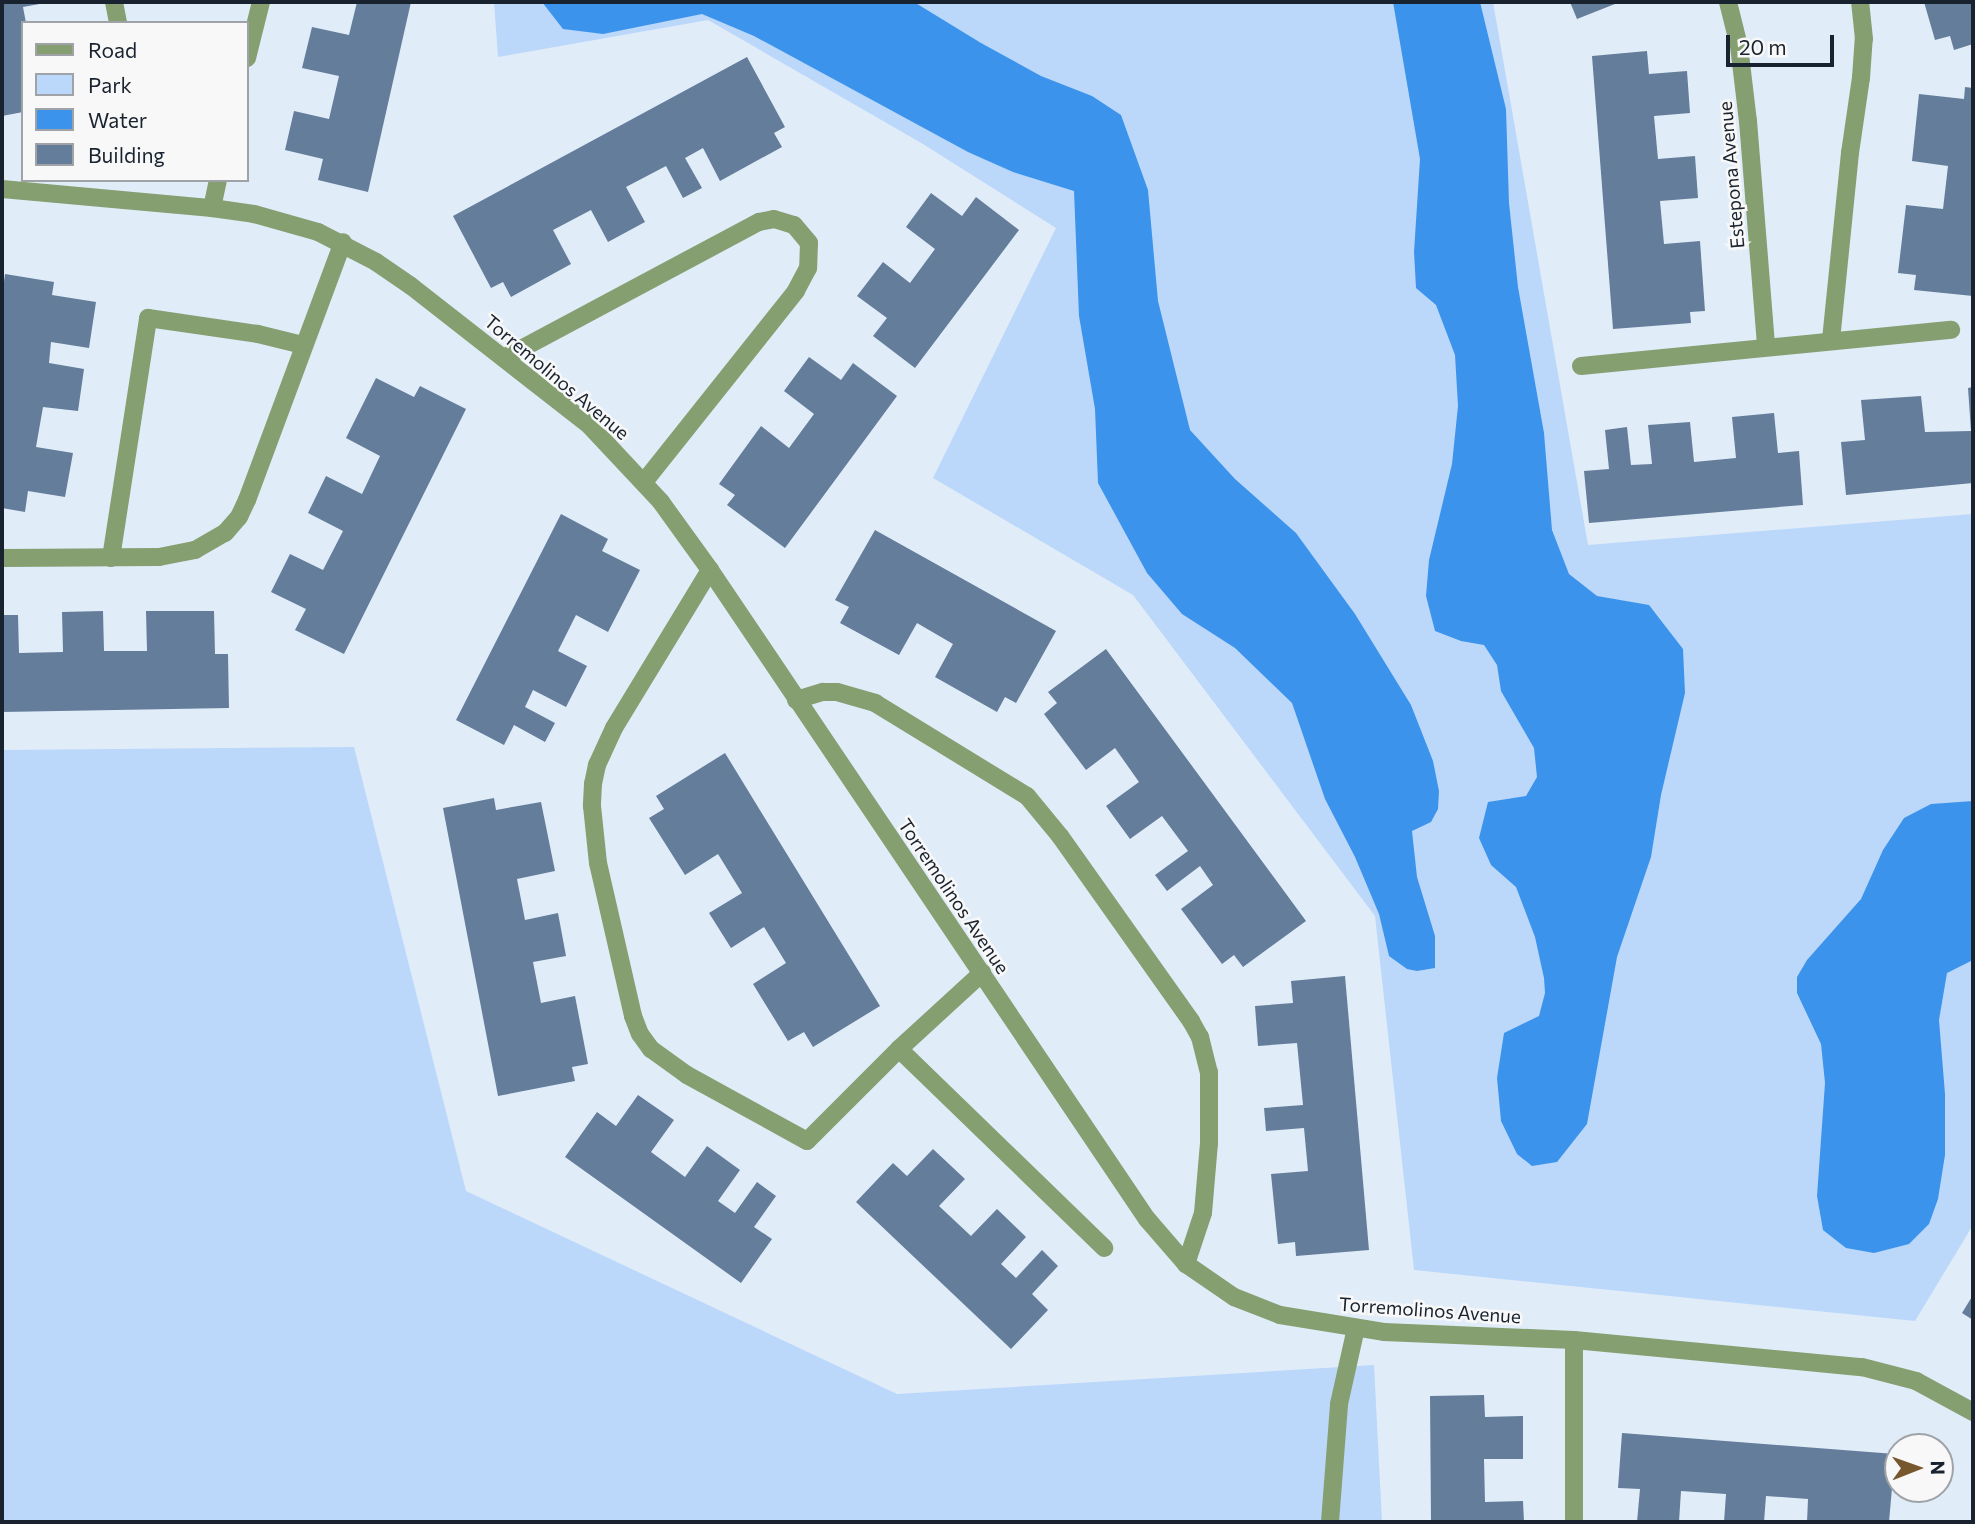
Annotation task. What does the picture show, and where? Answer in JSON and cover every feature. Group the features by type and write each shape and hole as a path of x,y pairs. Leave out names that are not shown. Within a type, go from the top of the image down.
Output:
{"street":[{"path":"114,2 118,21"},
{"path":"248,54 261,2"},
{"name":"Estepona Avenue","path":"1728,2 1739,46 1748,121 1766,346"},
{"path":"1831,340 1850,153 1861,78 1864,39 1860,2"},
{"path":"212,208 218,182"},
{"name":"Torremolinos Avenue","path":"2,189 212,208 290,223 343,242 411,286 590,426 645,482 710,570 1147,1219 1186,1264 1234,1297 1307,1321 1356,1328 1574,1339 1862,1367 1916,1381 1973,1412"},
{"path":"504,358 760,222 775,219 794,225 809,243 808,268 796,291 645,482"},
{"path":"2,558 111,558 179,554 208,545 225,533 239,517 247,500 343,242"},
{"path":"111,558 148,318 258,334 303,345"},
{"path":"1581,366 1951,330"},
{"path":"710,570 614,728 597,765 593,784 592,819 598,863 640,1034 651,1049 687,1075 807,1141 899,1049 982,974"},
{"path":"796,700 837,692 866,700 1027,796 1048,819 1191,1021 1200,1037 1209,1072 1209,1143 1203,1213 1186,1264"},
{"path":"899,1049 1104,1248"},
{"path":"1331,1522 1339,1404 1356,1328"},
{"path":"1574,1339 1574,1522"}],"green space":[{"path":"494,2 1493,2 1588,545 1973,514 1973,1225 1915,1321 1414,1270 1375,916 1133,595 933,478 1056,228 923,144 708,20 498,57"},
{"path":"354,747 466,1191 897,1394 1374,1365 1382,1522 2,1522 2,750"}],"water":[{"path":"542,2 914,2 1041,76 1092,96 1121,115 1148,190 1158,301 1190,430 1235,479 1296,533 1355,614 1411,705 1433,761 1439,791 1438,809 1431,822 1412,831 1417,877 1435,936 1435,968 1417,971 1407,969 1389,956 1379,914 1355,857 1325,799 1292,703 1235,648 1182,614 1147,573 1098,483 1095,409 1079,316 1074,191 1013,172 968,152 754,36 702,14 603,34 563,29"},
{"path":"1393,2 1480,2 1506,109 1509,203 1518,287 1544,433 1552,530 1569,574 1597,596 1649,605 1683,649 1685,693 1661,795 1651,857 1617,957 1587,1124 1557,1162 1532,1166 1517,1154 1501,1121 1497,1078 1504,1033 1539,1016 1545,993 1544,978 1535,937 1516,887 1491,865 1479,838 1488,802 1526,796 1537,777 1534,748 1501,691 1497,665 1484,645 1461,641 1435,631 1426,596 1429,560 1452,464 1458,406 1455,355 1436,305 1416,288 1414,252 1420,159"},
{"path":"1973,801 1973,960 1947,973 1939,1020 1945,1094 1945,1155 1938,1199 1929,1224 1909,1244 1874,1253 1846,1248 1823,1230 1817,1196 1825,1083 1821,1044 1797,993 1797,977 1807,960 1861,899 1883,850 1904,818 1931,804"}],"building":[{"path":"2,2 45,3 23,7 26,21 21,21 21,112 2,116"},
{"path":"357,2 411,2 368,192 318,180 323,159 285,150 294,111 329,119 339,76 302,68 312,27 349,35"},
{"path":"1570,2 1620,2 1577,19"},
{"path":"1924,2 1973,2 1973,44 1954,50 1950,36 1935,40"},
{"path":"1647,51 1649,74 1687,71 1690,113 1654,116 1658,159 1695,156 1698,198 1660,201 1664,244 1700,241 1705,311 1690,312 1691,323 1613,329 1592,56"},
{"path":"747,57 785,127 774,133 782,147 720,181 703,148 685,158 702,188 683,198 666,166 626,187 645,222 608,242 591,210 553,230 571,264 511,297 503,282 491,288 453,216"},
{"path":"1965,87 1973,88 1973,296 1914,290 1916,275 1898,273 1906,205 1943,209 1948,166 1912,161 1919,94 1964,99"},
{"path":"931,193 962,216 976,197 1019,230 915,368 873,336 887,318 857,296 883,262 910,283 935,249 906,227"},
{"path":"5,274 54,282 52,295 96,302 89,348 51,342 49,363 84,369 78,411 43,407 36,447 73,453 65,497 28,491 25,512 2,508 2,298"},
{"path":"809,357 841,380 853,363 897,396 785,548 727,505 735,495 719,484 761,426 789,448 814,414 784,391"},
{"path":"376,378 414,397 420,386 466,409 344,654 295,630 306,609 271,592 290,554 323,570 343,531 308,513 326,476 362,494 380,456 346,438"},
{"path":"1973,387 1973,483 1846,495 1841,442 1865,440 1861,400 1921,396 1925,432 1971,431 1968,388"},
{"path":"1774,413 1778,453 1799,451 1803,505 1589,523 1584,471 1609,469 1605,430 1627,427 1631,465 1652,464 1648,425 1690,422 1694,462 1736,458 1732,417"},
{"path":"561,514 608,539 602,551 640,570 608,632 576,615 558,651 587,666 566,707 533,690 525,707 555,723 545,742 514,725 504,745 456,720"},
{"path":"875,530 1056,631 1016,703 1005,697 997,712 935,677 953,644 917,623 899,655 840,623 849,607 835,600"},
{"path":"103,611 104,651 147,651 146,611 214,611 215,654 228,654 229,708 2,712 2,615 18,615 19,653 63,652 62,612"},
{"path":"1106,649 1306,921 1243,967 1234,955 1222,964 1181,909 1213,885 1200,866 1167,891 1155,875 1188,851 1162,816 1130,839 1106,806 1139,782 1115,748 1086,770 1044,714 1057,703 1048,692"},
{"path":"725,753 880,1006 813,1047 804,1032 788,1041 753,984 786,963 764,927 731,948 709,913 742,893 718,854 685,875 649,818 664,809 656,796"},
{"path":"494,798 496,810 541,802 555,871 517,879 525,920 558,913 566,956 533,962 541,1003 575,996 588,1064 572,1067 575,1081 498,1096 443,808"},
{"path":"1345,976 1369,1250 1296,1256 1295,1242 1278,1244 1271,1174 1308,1171 1304,1128 1266,1131 1264,1108 1303,1105 1297,1043 1258,1046 1255,1006 1293,1003 1291,981"},
{"path":"638,1095 674,1120 651,1152 685,1177 707,1146 740,1170 718,1201 735,1213 757,1182 776,1196 754,1227 772,1239 741,1283 565,1157 597,1112 616,1126"},
{"path":"933,1149 965,1179 939,1206 971,1236 997,1209 1026,1237 1001,1264 1016,1278 1042,1250 1058,1266 1032,1294 1048,1310 1011,1349 856,1202 893,1163 907,1176"},
{"path":"1973,1295 1973,1320 1962,1313"},
{"path":"1484,1395 1485,1417 1523,1416 1523,1459 1484,1459 1485,1502 1523,1501 1524,1522 1431,1522 1430,1396"},
{"path":"1622,1433 1884,1453 1884,1503 1891,1503 1889,1522 1807,1522 1808,1499 1766,1496 1764,1522 1724,1522 1726,1494 1681,1491 1679,1522 1637,1522 1640,1489 1618,1488"}]}
